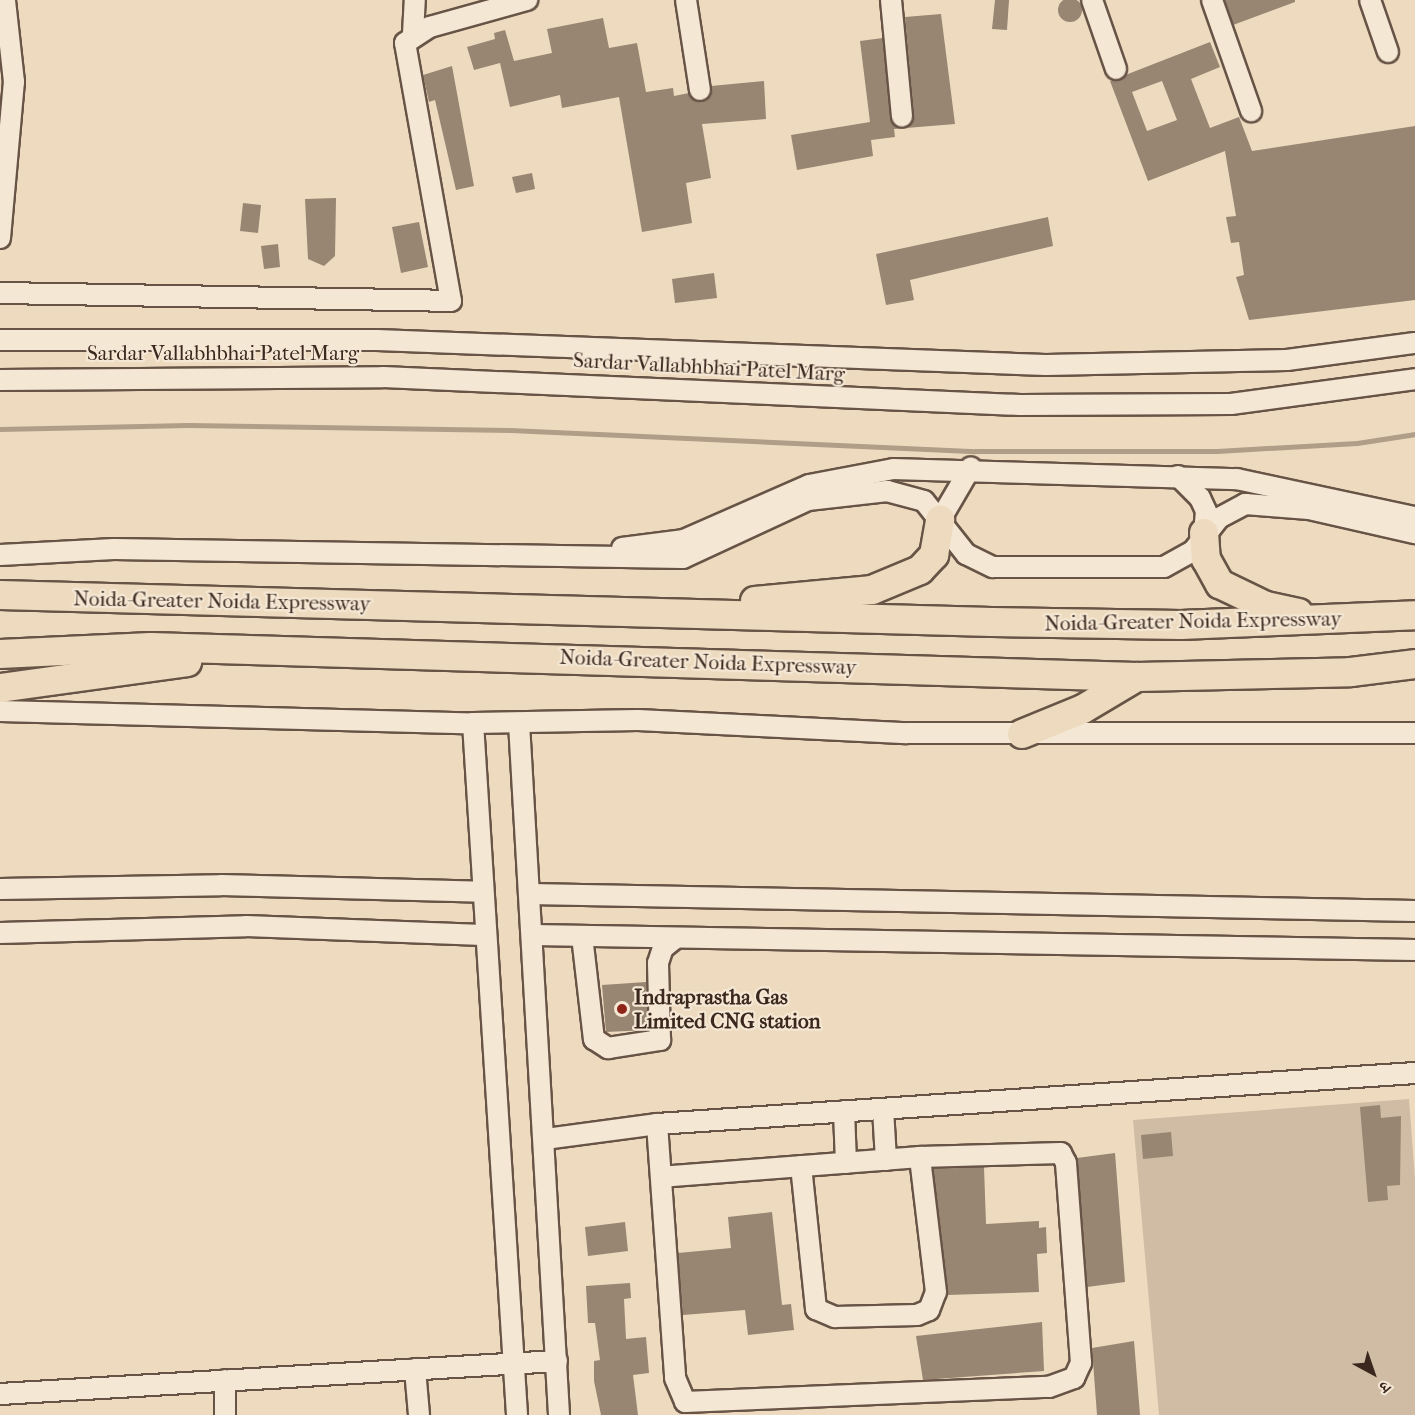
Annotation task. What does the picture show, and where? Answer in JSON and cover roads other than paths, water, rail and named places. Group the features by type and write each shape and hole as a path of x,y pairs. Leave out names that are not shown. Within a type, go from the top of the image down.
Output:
{"highway":[{"path":"672,613 872,590 920,570 934,555 940,520"},
{"path":"1204,532 1206,559 1220,584 1266,606 1336,621"},
{"name":"Noida-Greater Noida Expressway","path":"0,595 1181,625 1336,621 1415,615"},
{"name":"Noida-Greater Noida Expressway","path":"0,654 151,647 1137,677 1351,672 1415,664"},
{"path":"0,688 276,650"},
{"path":"1022,734 1083,708 1137,677"}],"street":[{"path":"0,238 14,82 5,0"},
{"path":"0,293 451,301 404,55 413,34 415,0"},
{"path":"413,34 527,0"},
{"path":"686,0 700,90"},
{"path":"891,0 902,116"},
{"path":"1092,0 1116,69"},
{"path":"1212,0 1251,111"},
{"path":"1370,0 1388,52"},
{"name":"Sardar Vallabhbhai Patel Marg","path":"0,340 377,340 1046,365 1287,360 1415,343"},
{"name":"Sardar Vallabhbhai Patel Marg","path":"0,380 383,377 1031,405 1231,404 1415,379"},
{"path":"940,520 971,467"},
{"path":"581,553 684,540 828,480 894,469 971,467 1178,476 1294,487 1415,517"},
{"path":"0,555 114,549 581,553 683,558 775,512 847,492 911,493 940,520 966,554 993,567 1164,567 1193,551 1204,532 1206,511 1200,498 1178,476"},
{"path":"1204,532 1245,504 1309,509 1415,533"},
{"path":"0,711 473,723 638,720 1022,734 1415,733"},
{"path":"473,723 483,892 483,935 517,1415"},
{"path":"519,723 545,1138 559,1415"},
{"path":"0,889 221,885 483,892"},
{"path":"530,894 1415,911"},
{"path":"0,933 246,926 483,935"},
{"path":"533,935 1415,950"},
{"path":"582,936 594,1039 608,1048 660,1040 658,963 663,948 676,938"},
{"path":"545,1138 657,1124 1415,1074"},
{"path":"883,1109 886,1160"},
{"path":"844,1111 846,1163"},
{"path":"657,1124 663,1177 675,1378 685,1402 1049,1387 1074,1378 1081,1363 1066,1163 1061,1153 920,1157 663,1177"},
{"path":"801,1166 816,1309 835,1317 917,1315 929,1310 936,1292 920,1157"},
{"path":"0,1394 557,1361"},
{"path":"415,1369 419,1415"},
{"path":"225,1380 225,1415"}],"waterway":[{"path":"0,429 188,425 510,430 976,451 1217,451 1357,443 1415,434"}],"place":[{"name":"Indraprastha Gas Limited CNG station","path":"622,1009"}]}
